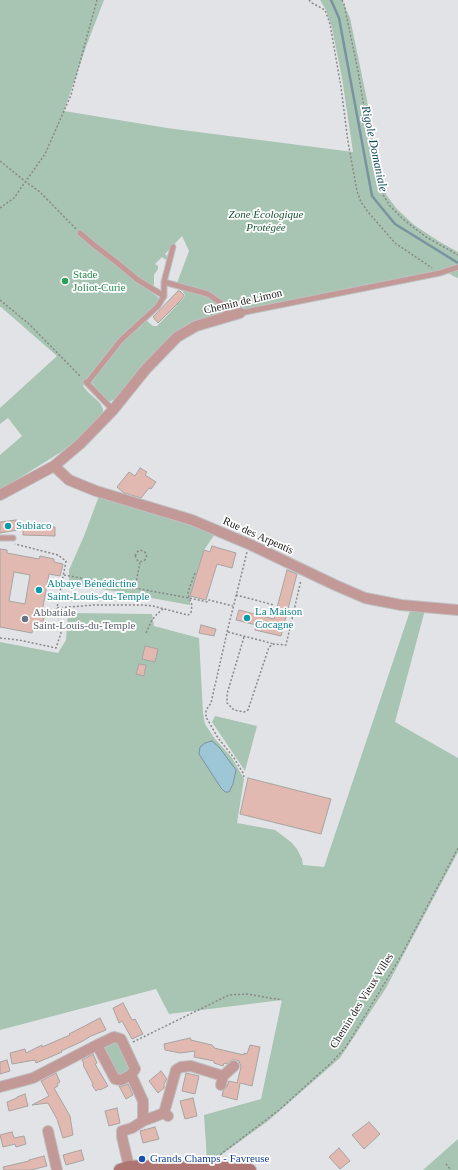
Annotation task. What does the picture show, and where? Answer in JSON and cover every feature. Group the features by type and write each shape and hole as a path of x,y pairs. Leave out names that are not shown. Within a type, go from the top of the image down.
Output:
{"main road":[{"path":"125,1168 143,1166 160,1169 206,1167 250,1170"}],"street":[{"name":"Chemin de Limon","path":"0,495 54,466 80,444 113,410 146,369 176,337 196,326 240,313"},
{"name":"Rue des Arpentis","path":"54,466 69,480 96,492 192,520 251,545 365,598 401,605 458,610"},
{"path":"0,1087 33,1078 97,1045 114,1037 121,1040 135,1068 131,1075 122,1080 115,1079 97,1045"},
{"path":"125,1168 122,1131 132,1128 143,1121 166,1115 176,1070 181,1067 191,1066 222,1081 234,1066"},
{"path":"131,1075 143,1102 143,1121"},
{"path":"48,1131 57,1170"}],"lane":[{"path":"80,233 138,280 164,296"},
{"path":"113,410 86,382 121,340 158,306 164,296 164,282 173,247"},
{"name":"Chemin de Limon","path":"240,313 440,273 457,267"},
{"path":"164,282 208,294 221,303 228,317"},
{"path":"0,538 14,538"}],"path":[{"path":"0,208 14,198 44,154 72,95 97,0"},
{"path":"309,0 325,10 330,24 341,87 348,142 357,191 361,202 395,243 440,273"},
{"path":"342,0 358,71 376,179 380,190 390,206 402,219 426,237 458,255"},
{"path":"0,161 40,192 80,233"},
{"path":"0,300 28,324 86,382"},
{"path":"0,638 19,640 56,648 61,633 57,608 66,561 58,555 14,544 14,538"},
{"path":"244,777 234,758 218,738 206,717 206,710 211,703 233,606 247,552 251,545"},
{"path":"139,551 144,551 147,558 140,562 136,556 139,551"},
{"path":"135,588 140,562"},
{"path":"227,632 274,644 286,645 301,580 305,571"},
{"path":"57,608 94,605 153,606 188,615 191,613 192,609 192,602 189,598 188,592 195,573"},
{"path":"64,575 208,602 210,600 233,606"},
{"path":"236,595 274,605"},
{"path":"146,633 152,620 163,609"},
{"path":"244,637 227,694 227,703 234,710 244,712 248,710 269,647 274,644"},
{"name":"Chemin des Vieux Villes","path":"206,1167 214,1158 279,1110 331,1063 346,1046 401,956 458,848"},
{"path":"125,1046 229,995 247,994 282,1000"},
{"path":"446,1164 451,1170"}],"green space":[{"name":"Zone Écologique Protégée","path":"0,0 104,0 64,111 167,128 353,152 342,78 332,28 326,10 320,0 342,0 350,18 367,100 379,178 383,188 397,209 414,225 458,252 458,263 454,265 458,268 458,278 444,270 229,312 220,299 226,311 223,315 194,324 121,396 109,402 92,382 122,342 146,320 153,326 157,326 177,305 177,302 180,302 185,295 177,283 189,251 182,236 165,254 169,258 166,260 162,257 155,264 158,266 158,269 154,275 153,286 141,284 159,298 157,301 158,304 98,364 94,373 83,386 100,403 103,409 103,415 91,429 61,452 0,490 0,455 22,436 8,418 0,424 0,408 57,356 0,307"},
{"path":"99,496 194,525 215,534 204,550 190,596 190,605 69,583 69,570"},
{"path":"411,608 425,610 395,722 458,758 458,852 386,988 340,1058 268,1121 217,1158 207,1160 204,1115 261,1099 282,1000 169,1014 156,989 0,1030 0,642 58,653 66,640 68,613 152,614 154,626 199,638 203,713 205,724 215,739 232,758 244,779 237,823 275,830 291,842 297,849 303,865 324,867"},
{"path":"215,716 257,726 245,771 212,722"},
{"path":"113,1041 120,1042 131,1068 122,1076 115,1075 104,1047"},
{"path":"458,1139 458,1170 423,1170"}],"water":[{"path":"212,741 219,747 236,770 233,784 229,792 225,792 221,788 199,754 200,747 205,743"}],"building":[{"path":"178,291 184,295 182,299 158,323 153,317"},
{"path":"140,468 147,472 145,475 156,482 141,498 124,493 117,487 129,472 135,476"},
{"path":"16,520 16,522 27,523 27,526 55,527 55,536 23,535 23,529 0,533 0,522"},
{"path":"212,546 236,553 232,568 217,564 206,600 190,596 204,550 210,552"},
{"path":"0,549 7,550 7,553 39,559 40,556 54,559 54,562 63,564 60,576 49,574 42,612 45,612 42,628 33,627 32,633 0,627","holes":["14,572 30,575 25,604 9,601"]},
{"path":"287,570 297,574 281,636 255,630 256,625 236,620 239,610 274,619"},
{"path":"201,625 216,629 214,636 199,633"},
{"path":"145,646 158,649 155,662 142,659"},
{"path":"139,664 146,665 144,676 136,674"},
{"path":"248,778 331,799 321,834 240,814"},
{"path":"123,1003 132,1020 135,1019 143,1034 132,1039 122,1021 119,1023 113,1008"},
{"path":"100,1018 106,1030 36,1063 35,1060 12,1064 10,1053 25,1049 26,1053 42,1045 42,1047 70,1035 69,1034"},
{"path":"190,1038 191,1040 212,1045 214,1048 244,1055 244,1053 247,1054 250,1045 260,1047 252,1086 240,1083 237,1100 222,1096 223,1091 227,1087 229,1081 237,1083 241,1067 239,1061 232,1060 227,1064 224,1063 223,1066 214,1063 214,1061 194,1057 195,1051 180,1053 165,1050 164,1044"},
{"path":"93,1054 97,1063 95,1064 108,1086 96,1091 82,1060"},
{"path":"7,1060 10,1071 0,1074 0,1062"},
{"path":"161,1071 167,1079 164,1084 164,1088 158,1093 149,1081"},
{"path":"56,1073 60,1082 57,1084 58,1086 54,1088 70,1116 73,1135 63,1138 57,1119 48,1103 32,1105 49,1096 41,1081"},
{"path":"186,1073 199,1076 195,1094 182,1091"},
{"path":"128,1084 133,1095 126,1099 119,1086"},
{"path":"25,1094 28,1106 9,1111 7,1102"},
{"path":"193,1098 197,1116 185,1119 180,1101"},
{"path":"117,1108 120,1123 109,1126 105,1111"},
{"path":"369,1122 380,1134 364,1149 352,1135"},
{"path":"155,1127 159,1139 143,1143 140,1131"},
{"path":"12,1132 14,1138 24,1136 26,1144 16,1147 15,1144 3,1147 0,1135"},
{"path":"339,1148 350,1161 340,1169 329,1157"},
{"path":"81,1150 84,1160 66,1165 63,1155"},
{"path":"44,1156 47,1166 31,1170 4,1170 3,1167 29,1161"}],"waterway":[{"name":"Rigole Domaniale","path":"331,0 339,18 372,196 395,224 458,263"}],"place":[{"name":"Stade Joliot-Curie","path":"65,281"},
{"name":"Subiaco","path":"8,526"},
{"name":"Abbaye Bénédictine Saint-Louis-du-Temple","path":"39,590"},
{"name":"La Maison Cocagne","path":"247,618"},
{"name":"Abbatiale Saint-Louis-du-Temple","path":"25,619"},
{"name":"Grands Champs - Favreuse","path":"142,1159"}]}
